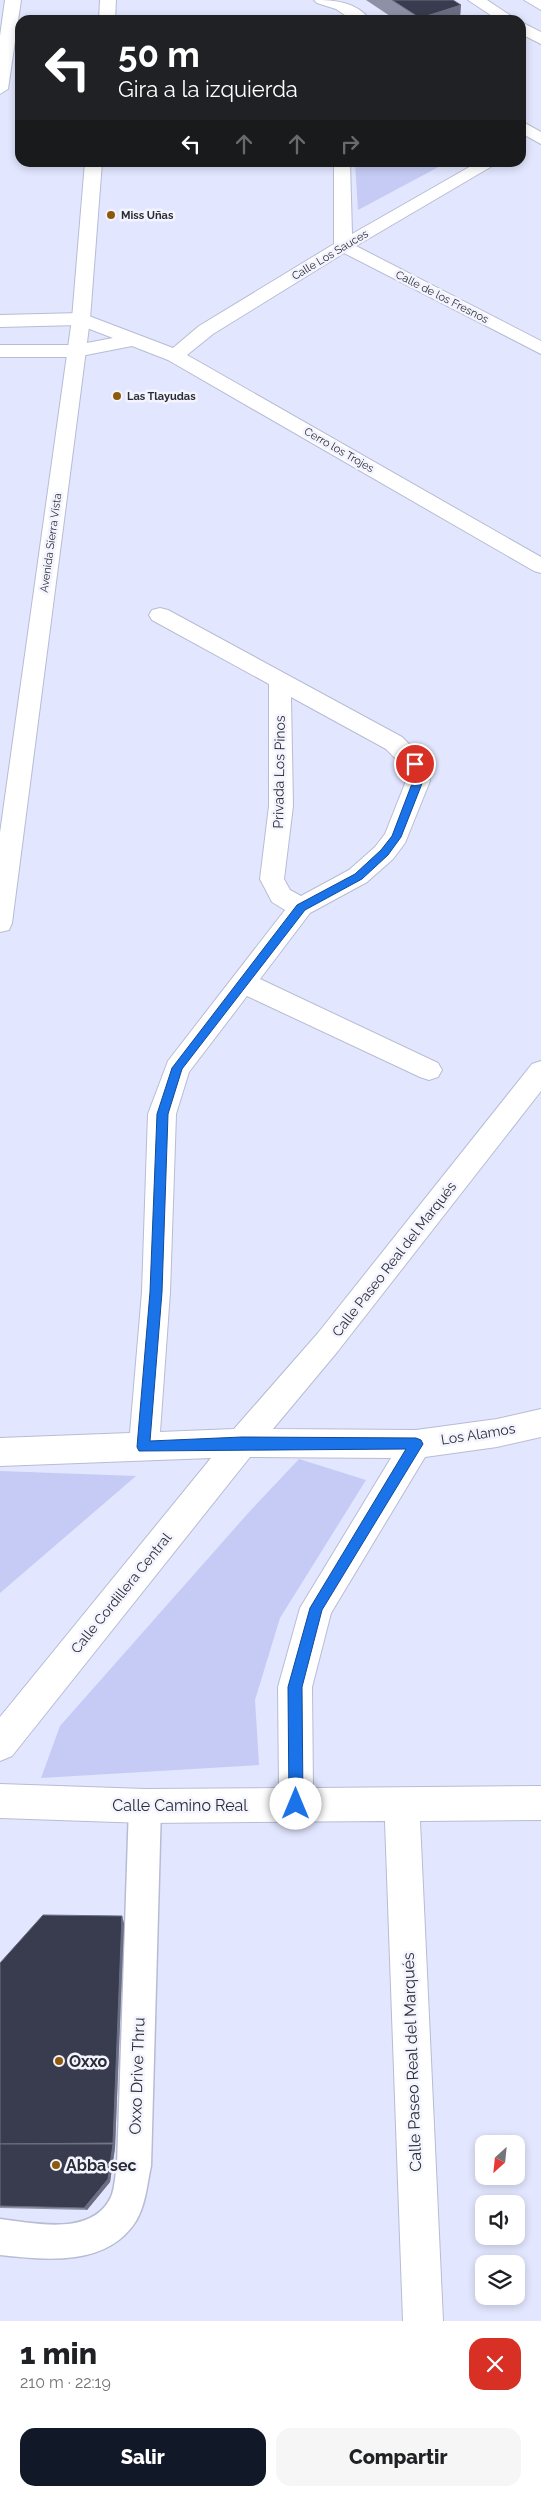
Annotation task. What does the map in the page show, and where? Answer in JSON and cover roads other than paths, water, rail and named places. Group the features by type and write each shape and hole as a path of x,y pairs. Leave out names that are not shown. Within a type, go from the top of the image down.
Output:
{"street":[{"path":"0,89 12,0"},
{"path":"107,15 108,0"},
{"path":"322,0 341,13"},
{"path":"476,0 501,15"},
{"path":"532,0 541,5"},
{"path":"526,30 541,39"},
{"path":"526,129 539,138"},
{"path":"526,144 539,138"},
{"name":"Avenida Sierra Vista","path":"0,923 80,319 94,167"},
{"path":"342,167 344,246"},
{"name":"Calle Los Sauces","path":"175,356 206,330 344,246 483,167"},
{"name":"Calle de los Fresnos","path":"344,246 541,348"},
{"path":"0,321 80,319"},
{"name":"Cerro los Trojes","path":"80,319 175,356 541,566"},
{"path":"0,351 76,350 133,340"},
{"path":"144,1447 156,1292 162,1114 177,1068 301,907 358,876 384,853 396,837 418,781 415,764 394,743 160,615"},
{"name":"Privada Los Pinos","path":"280,681 281,806 272,879 281,896 301,907"},
{"path":"244,983 429,1070"},
{"name":"Calle Paseo Real del Marqués","path":"242,1443 328,1342 541,1071"},
{"name":"Los Alamos","path":"0,1452 242,1443 416,1444 497,1433 541,1423"},
{"name":"Calle Cordillera Central","path":"0,1744 242,1443"},
{"path":"296,1804 295,1687 316,1608 416,1444"},
{"name":"Calle Camino Real","path":"0,1801 146,1806 541,1802"},
{"name":"Calle Paseo Real del Marqués","path":"402,1803 423,2321"}],"lane":[{"name":"Oxxo Drive Thru","path":"0,2238 59,2244 102,2232 124,2207 134,2166 146,1806"}],"place":[{"name":"Miss Uñas","path":"111,215"},
{"name":"Las Tlayudas","path":"117,396"},
{"name":"Oxxo","path":"59,2061"},
{"name":"Abba sec","path":"56,2165"}]}
